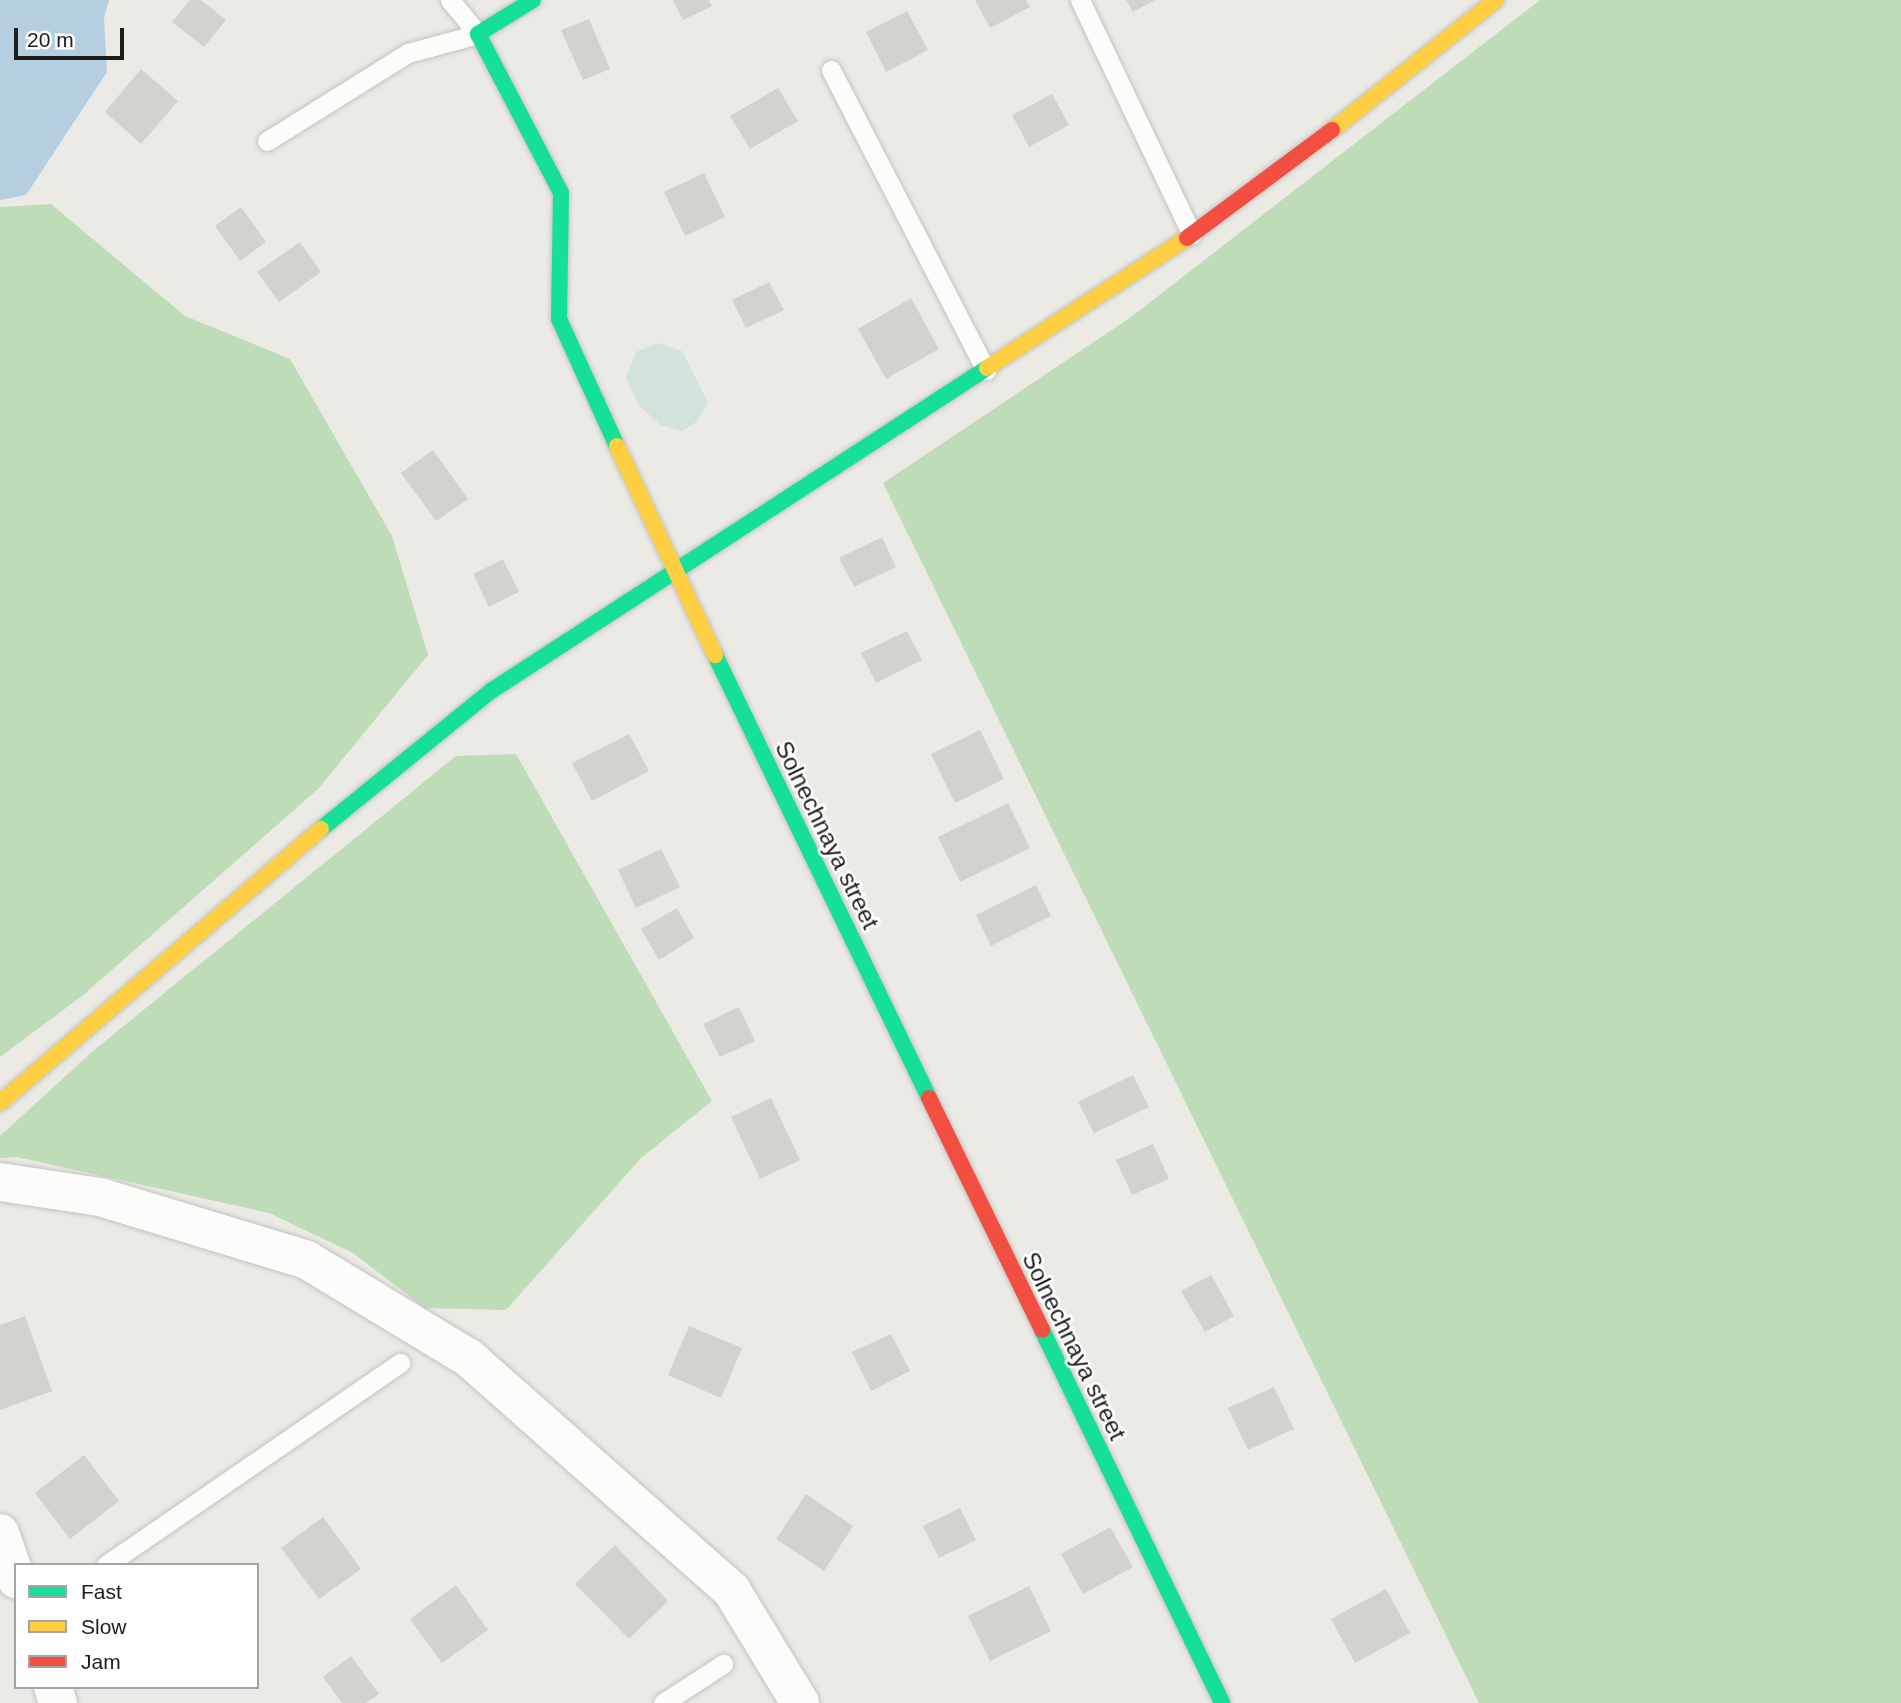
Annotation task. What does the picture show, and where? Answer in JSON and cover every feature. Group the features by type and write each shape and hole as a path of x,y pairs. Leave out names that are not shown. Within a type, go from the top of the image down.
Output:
{"street":[{"path":"478,34 533,0"},
{"path":"0,1103 256,881 491,691 1192,235 1324,137 1487,3"},
{"name":"Solnechnaya street","path":"478,34 561,193 559,319 674,570 1222,1703"},
{"path":"0,1182 100,1197 307,1260 469,1358 732,1591 800,1703"},
{"path":"0,1533 14,1573"}],"lane":[{"path":"267,141 408,53 478,34 450,0"},
{"path":"1080,0 1192,235"},
{"path":"831,70 986,370"},
{"path":"109,1563 400,1363"},
{"path":"663,1703 723,1664"}],"green space":[{"path":"1540,0 1901,0 1901,1703 1479,1703 883,483 1131,317"},
{"path":"51,204 185,316 290,359 392,536 428,655 318,789 82,996 0,1057 0,207"},
{"path":"516,754 712,1101 641,1158 506,1310 425,1308 353,1253 269,1213 17,1157 0,1158 0,1136 93,1051 456,756"}],"shaded area":[{"path":"658,343 682,351 708,403 696,422 683,431 660,425 639,405 626,378 636,352"}],"water":[{"path":"0,0 109,0 104,18 107,72 26,195 0,200"}],"building":[{"path":"190,0 201,0 226,20 204,47 172,22"},
{"path":"673,0 709,0 712,6 683,20"},
{"path":"975,0 1026,0 1030,7 990,28"},
{"path":"1126,0 1155,0 1133,12"},
{"path":"907,11 928,50 886,72 866,32"},
{"path":"589,19 610,69 583,80 561,30"},
{"path":"141,69 178,101 141,144 105,112"},
{"path":"778,88 798,121 750,149 730,116"},
{"path":"1052,94 1069,125 1029,147 1012,115"},
{"path":"704,173 725,217 685,236 664,192"},
{"path":"241,207 266,242 240,261 215,226"},
{"path":"300,242 321,272 279,302 257,272"},
{"path":"769,282 784,310 746,328 732,300"},
{"path":"911,298 939,349 886,379 858,329"},
{"path":"433,450 468,499 436,521 401,473"},
{"path":"882,537 896,567 854,587 839,558"},
{"path":"503,559 519,592 489,607 473,574"},
{"path":"907,631 922,660 876,683 861,653"},
{"path":"980,730 1004,779 955,803 931,754"},
{"path":"629,734 649,771 592,801 572,763"},
{"path":"1008,803 1030,848 960,882 938,837"},
{"path":"661,849 680,887 636,908 618,870"},
{"path":"1036,885 1051,916 991,946 976,915"},
{"path":"677,908 694,938 659,960 641,929"},
{"path":"739,1007 755,1041 720,1057 703,1024"},
{"path":"1133,1075 1149,1107 1094,1133 1078,1102"},
{"path":"771,1098 800,1160 760,1179 731,1117"},
{"path":"1153,1144 1169,1179 1132,1195 1116,1160"},
{"path":"1211,1275 1234,1316 1205,1332 1181,1291"},
{"path":"25,1316 52,1391 0,1410 0,1325"},
{"path":"689,1326 742,1348 721,1398 668,1375"},
{"path":"891,1334 910,1371 871,1391 852,1352"},
{"path":"1274,1387 1294,1429 1248,1450 1228,1408"},
{"path":"84,1455 119,1501 70,1539 35,1493"},
{"path":"806,1494 853,1526 824,1571 776,1539"},
{"path":"960,1508 976,1540 939,1558 923,1526"},
{"path":"323,1517 361,1569 319,1599 281,1548"},
{"path":"1110,1527 1133,1567 1083,1594 1061,1554"},
{"path":"615,1545 668,1601 629,1639 575,1584"},
{"path":"456,1585 488,1630 442,1663 410,1619"},
{"path":"1029,1586 1051,1631 990,1661 968,1616"},
{"path":"1386,1589 1410,1633 1355,1663 1331,1619"},
{"path":"351,1656 379,1694 366,1703 342,1703 323,1677"}],"traffic: fast":[{"path":"533,0 478,34 561,193 559,319 617,446"},
{"path":"321,829 491,691 987,368"},
{"path":"715,655 929,1098"},
{"path":"1042,1330 1222,1703"}],"traffic: slow":[{"path":"1332,130 1496,0"},
{"path":"987,368 1187,238"},
{"path":"617,446 715,655"},
{"path":"0,1103 321,829"}],"traffic: jam":[{"path":"1187,238 1332,130"},
{"path":"929,1098 1042,1330"}]}
